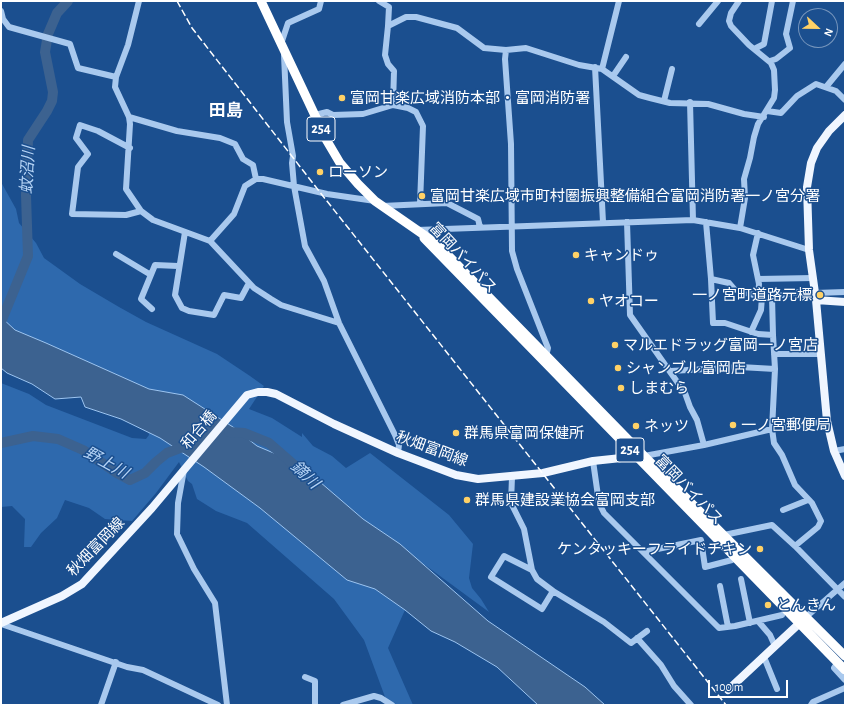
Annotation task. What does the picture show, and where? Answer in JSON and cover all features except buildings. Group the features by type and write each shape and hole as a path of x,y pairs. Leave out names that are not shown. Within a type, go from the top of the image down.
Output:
{"highway":[{"name":"254","path":"261,1 315,116 340,163 358,184 379,204 417,230"},
{"name":"富岡バイパス","path":"417,230 436,244 546,356 640,456 724,535 803,620 841,666"},
{"name":"富岡バイパス","path":"417,230 432,249 803,620 845,655"}],"main road":[{"path":"845,115 829,131 817,148 811,163 807,187 809,250 815,294 827,421 834,451 845,476"},
{"path":"815,294 845,302"},
{"name":"秋畑富岡線","path":"230,416 248,395 258,392 276,394 334,424 398,453 456,475 478,479 542,473 593,461 640,456"},
{"name":"和合橋","path":"189,463 230,416"},
{"name":"秋畑富岡線","path":"1,624 62,596 82,584 152,508 189,463"},
{"path":"728,690 803,620"}],"street":[{"path":"139,1 128,45 116,77 115,87 129,117 130,148 126,189 141,211 153,220 210,241 254,288 281,305 338,322"},
{"path":"321,1 319,9 288,23 282,47 287,122 293,156 292,164 294,186 304,246 324,281 338,322 395,435 399,445 398,453"},
{"path":"379,1 389,7 385,55 388,64 394,71 392,105"},
{"path":"602,69 619,1"},
{"path":"699,24 718,1"},
{"path":"754,49 764,44 772,1"},
{"path":"770,61 790,48 786,34 793,1"},
{"path":"737,2 729,21 731,26 754,49 770,61 774,70 775,90 774,98 758,124 754,137 744,179 745,198 740,228"},
{"path":"1,11 3,18 9,27 70,44 78,68 116,77"},
{"path":"388,26 406,17 416,17 457,28 484,48 506,50 526,48 579,65 602,69 639,95 664,101 708,104 744,114 781,113 797,96 816,84 836,92 845,100"},
{"path":"506,50 505,59 511,144 512,251 517,270 548,348 546,356"},
{"path":"613,76 626,57"},
{"path":"826,87 845,64"},
{"path":"595,68 603,222"},
{"path":"664,101 672,69"},
{"path":"690,102 693,220"},
{"path":"315,116 327,112 333,115 363,114 392,105 408,108 416,112 423,126 420,204"},
{"path":"129,117 177,131 220,138 235,144 243,159 253,165 256,179"},
{"path":"130,148 98,131 80,125 76,138 88,154 78,167 72,214 126,215 141,211"},
{"path":"210,241 234,214 245,186 256,179 263,179 379,204 447,203 478,219 480,227"},
{"path":"417,230 512,225 693,220 740,228 809,250"},
{"path":"627,222 630,315 671,371 685,393 697,420 704,445"},
{"path":"706,222 713,323 725,323 751,332 773,335"},
{"path":"185,232 178,266 175,295 182,308 189,311 214,315 224,295 240,298 249,283"},
{"path":"751,332 761,310 758,278 753,255 758,233"},
{"path":"116,254 151,275"},
{"path":"152,309 141,299 155,265 178,266"},
{"path":"758,278 813,278"},
{"path":"711,279 729,283 735,290 760,297 845,292"},
{"path":"772,297 775,369 772,429 774,443 782,455 791,478 821,520 821,524 794,546"},
{"path":"774,354 821,354"},
{"path":"671,371 740,367 775,369"},
{"path":"640,456 704,445 772,429 827,421"},
{"path":"834,451 845,449"},
{"path":"593,461 599,503 604,513 719,628 750,623 782,615"},
{"path":"184,470 178,503 177,534 194,569 214,602 227,705"},
{"path":"512,477 512,502 524,529 532,570 537,579 553,591 604,622 631,643 647,630"},
{"path":"783,510 808,500"},
{"path":"724,535 772,525 838,588 845,597"},
{"path":"643,552 701,540 704,567 732,560"},
{"path":"532,570 504,556 491,577 504,583 542,609 553,591"},
{"path":"741,579 750,623"},
{"path":"803,620 845,583"},
{"path":"720,586 728,627"},
{"path":"758,621 770,635 775,646"},
{"path":"1,624 116,662 126,667 143,670 218,705"},
{"path":"637,638 661,665 674,686 691,705"},
{"path":"845,655 841,666 834,668 845,680"},
{"path":"764,656 777,689"},
{"path":"101,705 116,662"},
{"path":"305,677 315,681 315,705"},
{"path":"811,705 813,702 845,688"},
{"path":"343,705 374,696 381,698 392,705"}],"shaded area":[{"path":"1,182 16,209 19,223 36,243 44,258 80,284 119,307 146,322 217,354 250,376 264,386 249,409 272,418 302,437 302,433 313,446 332,456 346,468 370,453 449,515 473,544 469,578 472,588 489,612 425,565 388,648 413,705 388,705 364,640 334,599 247,523 216,511 197,499 192,484 188,481 179,462 156,493 132,521 105,519 89,508 65,500 57,518 41,533 31,547 24,547 25,519 12,506 1,507 1,383 29,394 46,405 132,438 146,439 149,435 148,430 1,337"}],"water":[{"path":"1,317 15,330 149,389 183,395 233,427 257,446 276,454 320,482 363,519 400,544 488,621 585,687 605,705 538,705 497,667 455,642 431,631 375,589 347,580 260,508 204,467 160,438 121,419 85,407 81,397 55,399 32,384 7,373 1,368"}],"waterway":[{"name":"蚊沼川","path":"1,322 28,256 26,195 28,140 52,101 53,92 45,52 48,34 57,13 68,1"},
{"name":"鏑川","path":"229,432 244,433 269,443 308,477"},
{"name":"野上川","path":"1,443 33,436 58,439 83,450 130,480 145,473 167,453 189,446"}],"railway":[{"path":"177,1 192,28 319,191 726,705"}],"place":[{"name":"富岡甘楽広域消防本部・富岡消防署","path":"342,98"},
{"name":"ローソン","path":"320,172"},
{"name":"富岡甘楽広域市町村圏振興整備組合富岡消防署一ノ宮分署","path":"422,196"},
{"name":"キャンドゥ","path":"576,255"},
{"name":"一ノ宮町道路元標","path":"820,295"},
{"name":"ヤオコー","path":"591,301"},
{"name":"マルエドラッグ富岡一ノ宮店","path":"615,345"},
{"name":"シャンブル富岡店","path":"618,368"},
{"name":"しまむら","path":"621,388"},
{"name":"一ノ宮郵便局","path":"733,425"},
{"name":"ネッツ","path":"636,426"},
{"name":"群馬県富岡保健所","path":"456,433"},
{"name":"群馬県建設業協会富岡支部","path":"467,500"},
{"name":"ケンタッキーフライドチキン","path":"760,549"},
{"name":"とんきん","path":"768,605"}],"district":[{"name":"田島","path":"226,111"}]}
